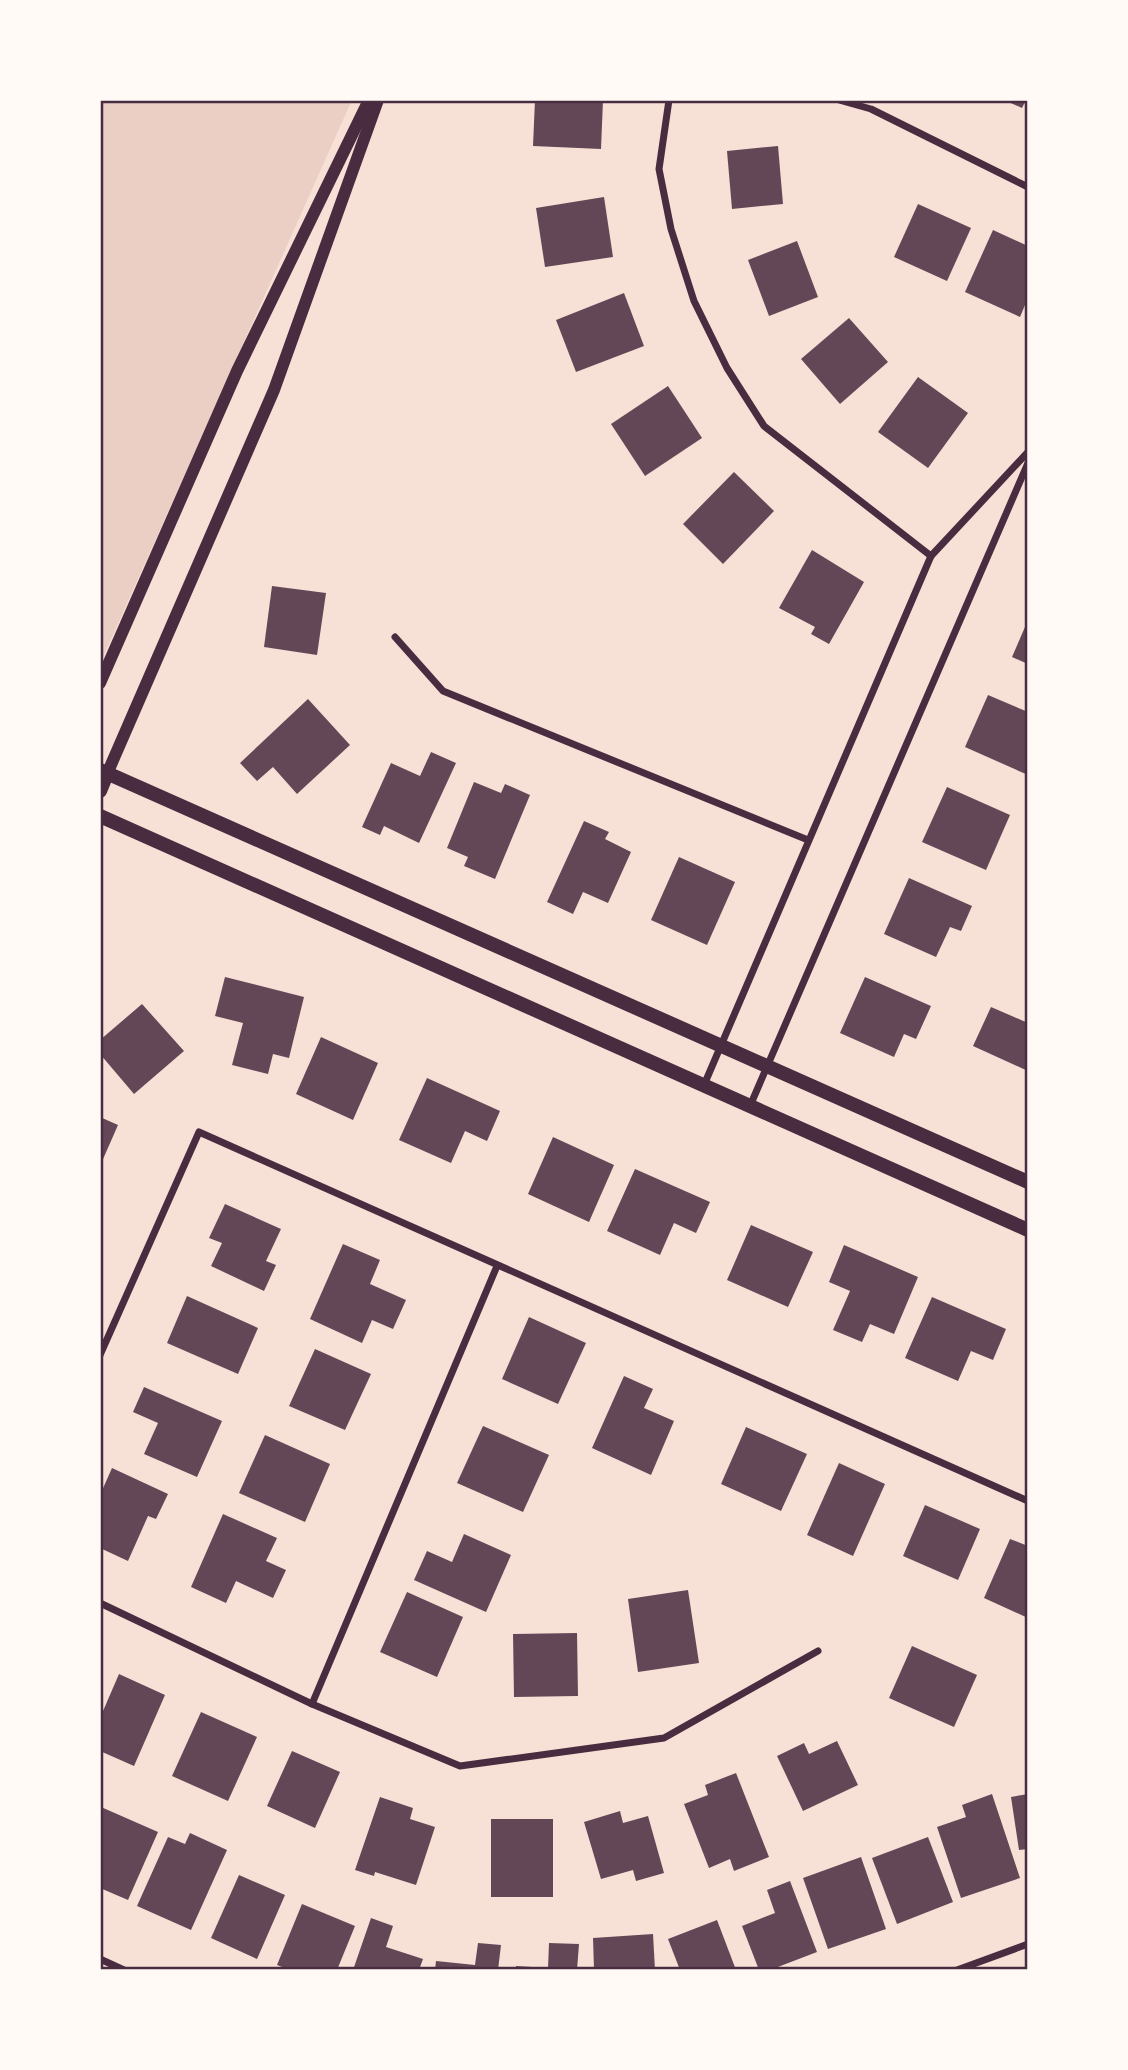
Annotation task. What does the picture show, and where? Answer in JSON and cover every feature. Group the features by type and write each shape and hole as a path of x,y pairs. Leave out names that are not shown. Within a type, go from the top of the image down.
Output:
{"main road":[{"path":"100,791 104,772 1028,1182"},
{"path":"100,816 1028,1230"}],"street":[{"path":"100,683 237,371 369,100"},
{"path":"104,772 274,390 378,100"},
{"path":"668,100 659,169 671,229 694,301 727,368 764,426 931,555"},
{"path":"839,100 871,109 1028,187"},
{"path":"704,1085 931,555 1028,452"},
{"path":"750,1106 1028,463"},
{"path":"395,637 443,691 808,840"},
{"path":"100,1355 199,1132 1028,1502"},
{"path":"312,1704 497,1266"},
{"path":"100,1602 312,1704 460,1766 664,1738 818,1651"},
{"path":"957,1970 1028,1944"},
{"path":"100,1959 124,1970"}],"shaded area":[{"path":"100,100 352,100 100,664"}],"building":[{"path":"535,100 603,100 601,149 533,146"},
{"path":"1004,100 1026,100 1022,108"},
{"path":"778,146 783,204 732,209 727,151"},
{"path":"604,197 613,257 545,267 536,208"},
{"path":"918,204 971,228 947,281 894,257"},
{"path":"993,230 1028,246 1028,298 1020,317 965,292"},
{"path":"797,241 818,297 769,316 748,260"},
{"path":"624,293 644,346 576,372 556,320"},
{"path":"849,318 888,362 840,404 801,359"},
{"path":"918,377 968,413 928,468 878,432"},
{"path":"668,386 702,438 645,476 611,424"},
{"path":"734,472 774,511 723,564 683,524"},
{"path":"812,550 864,582 829,644 811,634 815,627 779,608"},
{"path":"272,586 326,593 317,655 264,647"},
{"path":"1028,620 1028,664 1012,657"},
{"path":"988,695 1028,712 1028,775 965,747"},
{"path":"308,699 350,745 297,794 273,767 257,781 240,763"},
{"path":"431,752 456,763 419,843 384,826 380,835 362,827 391,763 420,776"},
{"path":"474,782 501,793 505,784 530,795 495,879 464,866 468,857 447,848"},
{"path":"947,787 1010,815 986,870 922,842"},
{"path":"584,821 609,832 605,839 631,852 608,903 583,892 573,914 547,902"},
{"path":"679,857 735,882 707,945 651,920"},
{"path":"909,878 972,906 961,931 950,927 936,957 884,934"},
{"path":"225,977 304,997 289,1058 273,1054 268,1074 232,1065 243,1023 215,1016"},
{"path":"865,977 931,1006 916,1039 904,1034 894,1057 840,1033"},
{"path":"142,1004 184,1051 134,1094 100,1054 100,1040"},
{"path":"991,1007 1028,1023 1028,1071 973,1046"},
{"path":"321,1037 378,1063 353,1120 296,1094"},
{"path":"427,1078 500,1111 487,1141 465,1131 451,1163 399,1140"},
{"path":"100,1117 118,1125 100,1166"},
{"path":"553,1137 614,1165 589,1222 528,1194"},
{"path":"635,1169 710,1202 696,1233 674,1223 660,1255 607,1231"},
{"path":"225,1204 281,1229 266,1261 276,1265 264,1291 211,1266 222,1243 209,1238"},
{"path":"751,1225 813,1252 788,1307 727,1280"},
{"path":"343,1244 380,1260 370,1284 406,1300 393,1329 372,1320 362,1343 310,1319"},
{"path":"844,1245 918,1277 894,1334 870,1324 862,1342 833,1330 850,1291 829,1282"},
{"path":"187,1296 258,1328 238,1374 167,1343"},
{"path":"932,1297 1006,1329 993,1360 971,1351 958,1381 905,1358"},
{"path":"529,1317 586,1343 558,1404 502,1379"},
{"path":"315,1349 371,1374 345,1430 289,1406"},
{"path":"624,1376 653,1389 644,1408 674,1421 651,1475 592,1448"},
{"path":"144,1387 222,1421 197,1477 144,1454 158,1423 133,1412"},
{"path":"483,1426 549,1455 523,1512 457,1483"},
{"path":"746,1427 807,1454 781,1511 721,1484"},
{"path":"265,1435 330,1464 305,1522 239,1493"},
{"path":"839,1463 885,1484 853,1556 807,1535"},
{"path":"112,1468 168,1494 156,1519 148,1516 128,1561 100,1548 100,1495"},
{"path":"925,1505 980,1529 958,1580 903,1556"},
{"path":"223,1514 277,1538 266,1561 286,1570 273,1598 236,1581 226,1603 191,1587"},
{"path":"464,1534 511,1555 486,1612 414,1580 427,1551 452,1562"},
{"path":"1010,1539 1028,1546 1028,1618 984,1598"},
{"path":"688,1590 699,1663 638,1672 628,1599"},
{"path":"407,1592 463,1617 437,1677 380,1652"},
{"path":"577,1633 578,1696 514,1697 513,1634"},
{"path":"912,1646 977,1675 954,1727 889,1698"},
{"path":"119,1674 165,1695 134,1766 100,1751 100,1718"},
{"path":"201,1712 257,1737 228,1801 172,1776"},
{"path":"837,1741 858,1785 803,1811 777,1756 804,1743 809,1754"},
{"path":"292,1751 340,1772 315,1828 267,1806"},
{"path":"736,1773 769,1857 734,1871 730,1859 709,1868 684,1804 708,1795 705,1785"},
{"path":"992,1794 1020,1878 961,1898 937,1827 966,1817 962,1805"},
{"path":"1028,1794 1028,1849 1019,1850 1011,1797"},
{"path":"380,1797 413,1808 410,1819 435,1827 416,1885 375,1872 374,1876 355,1870"},
{"path":"101,1807 158,1832 128,1900 100,1888"},
{"path":"620,1811 623,1823 648,1816 664,1873 636,1881 633,1870 601,1879 584,1822"},
{"path":"491,1819 553,1819 553,1897 491,1897"},
{"path":"190,1833 227,1850 191,1930 137,1906 168,1837 185,1844"},
{"path":"928,1837 953,1902 897,1924 872,1858"},
{"path":"861,1857 886,1929 828,1949 803,1878"},
{"path":"239,1875 285,1895 257,1959 211,1938"},
{"path":"790,1881 817,1952 770,1970 759,1970 742,1926 775,1913 767,1890"},
{"path":"302,1904 355,1926 337,1970 290,1970 277,1965"},
{"path":"371,1918 393,1926 386,1947 423,1959 419,1970 353,1970"},
{"path":"717,1920 736,1970 680,1970 668,1939"},
{"path":"653,1934 655,1970 594,1970 593,1938"},
{"path":"478,1943 501,1945 498,1970 435,1970 436,1961 475,1965"},
{"path":"549,1943 579,1944 577,1970 516,1970 516,1966 548,1968"}]}
